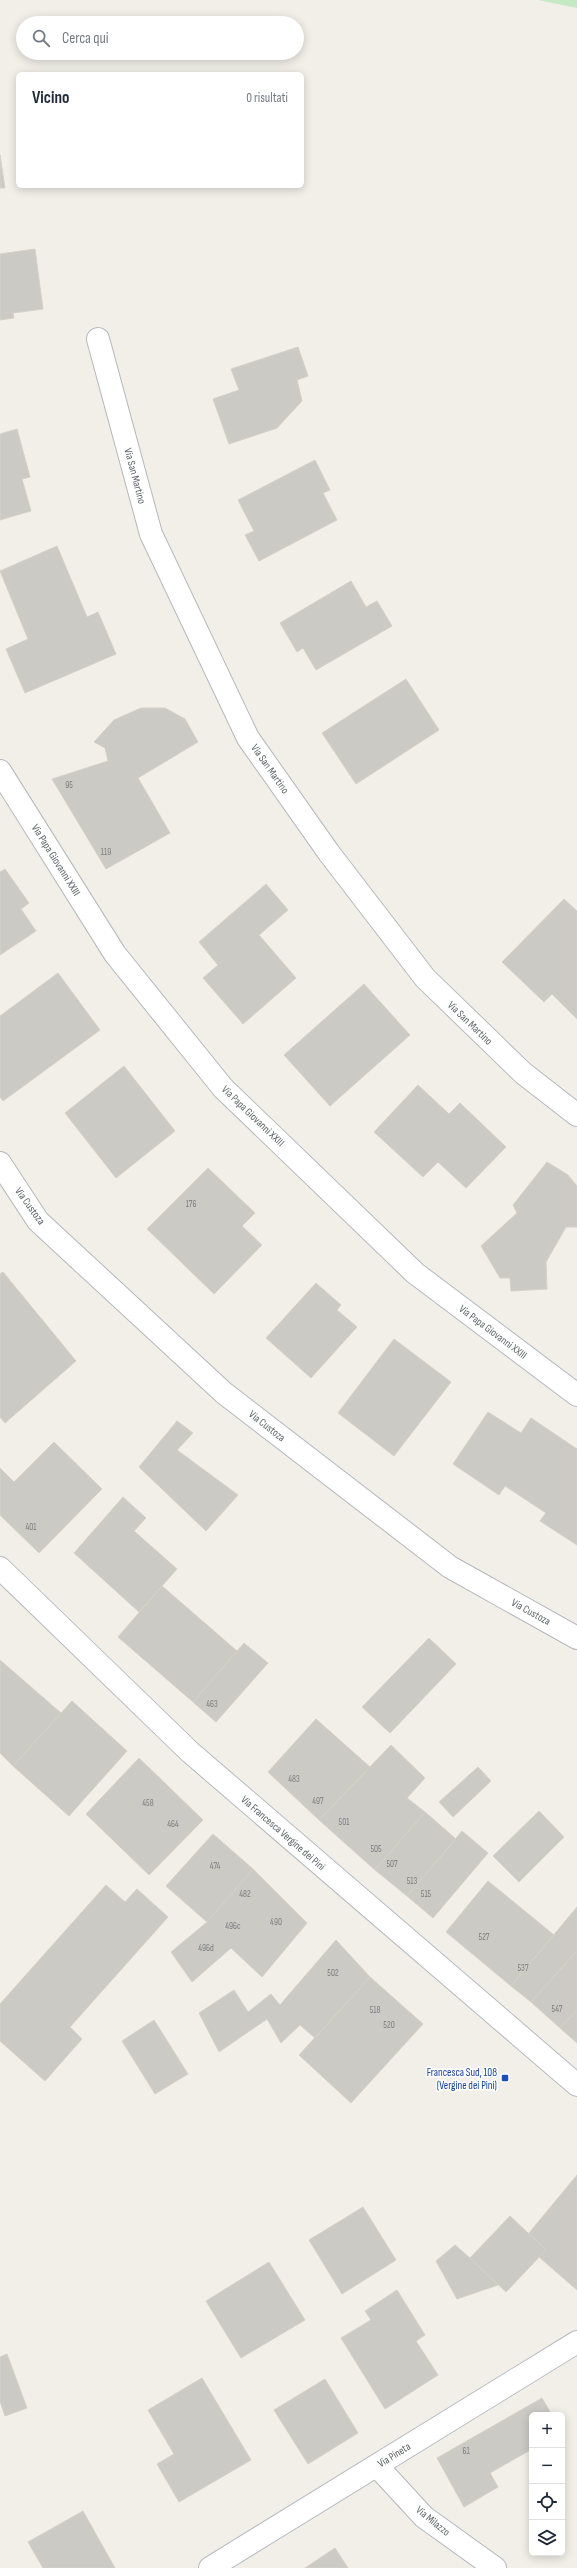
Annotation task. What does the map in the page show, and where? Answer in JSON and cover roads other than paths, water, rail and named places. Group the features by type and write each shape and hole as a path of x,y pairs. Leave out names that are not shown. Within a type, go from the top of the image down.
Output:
{"street":[{"name":"Via San Martino","path":"98,340 151,534 248,738 329,853 425,978 523,1073 577,1115"},
{"name":"Via Papa Giovanni XXIII","path":"0,771 115,954 224,1088 416,1273 577,1395"},
{"name":"Via Custoza","path":"0,1163 38,1221 224,1393 450,1567 577,1638"},
{"name":"Via Francesca Vergine dei Pini","path":"0,1568 190,1752 577,2085"},
{"name":"Via Pineta","path":"210,2568 577,2342"},
{"name":"Via Milazzo","path":"377,2466 424,2516 496,2568"}],"place":[{"name":"Francesca Sud, 108 (Vergine dei Pini)","path":"505,2078"}]}
